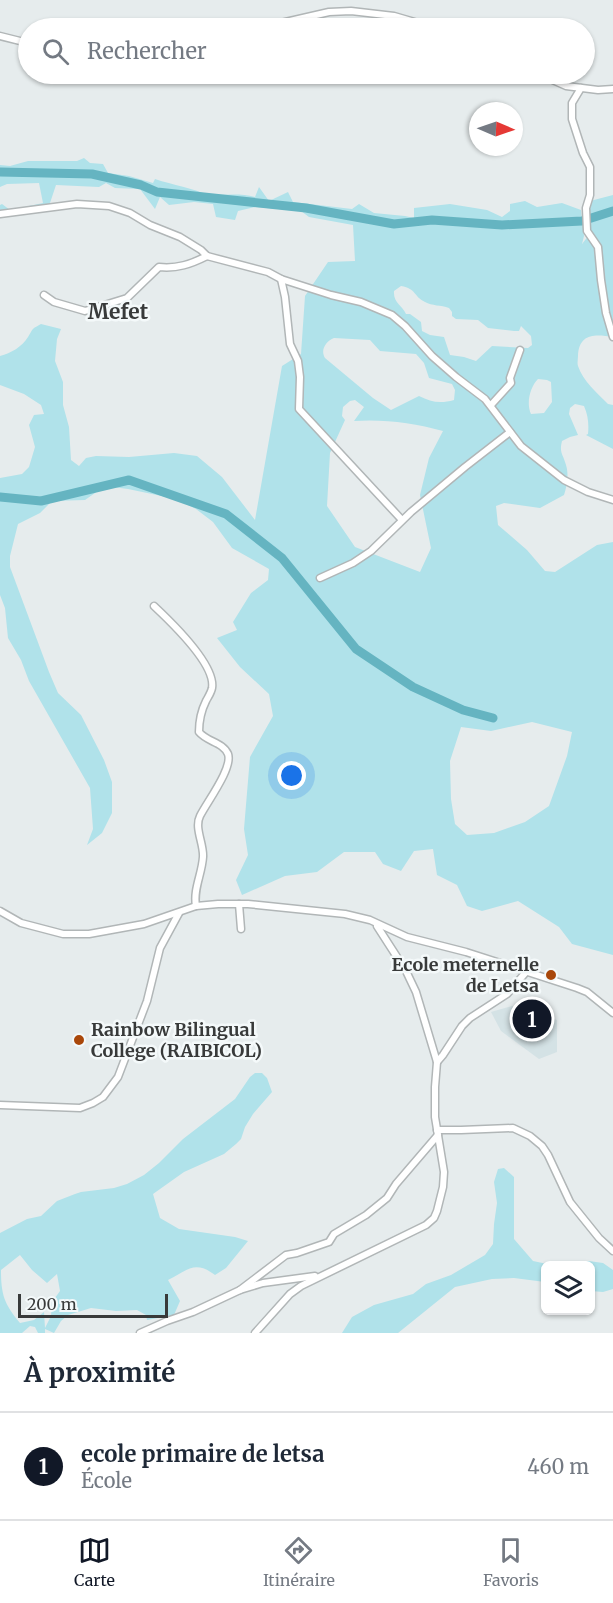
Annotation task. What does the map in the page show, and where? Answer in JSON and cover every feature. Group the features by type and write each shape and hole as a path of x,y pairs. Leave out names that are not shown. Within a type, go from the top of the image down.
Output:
{"street":[{"path":"303,18 329,12 351,11 379,13 401,18"},
{"path":"0,36 18,40"},
{"path":"562,84 598,90 613,89"},
{"path":"581,88 572,103 572,119 583,153 591,167 590,195 586,208 587,231 598,247 606,314 613,338"},
{"path":"0,214 77,204 109,206 130,213 150,225 180,237 207,256 268,272 281,279 361,302 392,315 432,356 491,405 521,446 558,476 588,492 613,500"},
{"path":"44,295 54,302 85,311 127,298 159,267 172,268 193,263 207,256"},
{"path":"281,279 290,344 300,377 299,409 402,520"},
{"path":"491,405 510,385 510,378 520,350"},
{"path":"320,578 371,551 402,520 510,432"},
{"path":"154,606 193,646 203,662 212,684 212,691 201,713 199,732 202,736 222,746 227,751 229,759 200,817 203,854 202,867 196,886 196,906"},
{"path":"239,904 242,929"},
{"path":"0,911 21,923 63,934 88,934 144,924 196,906 239,904 345,914 375,923 407,938 466,952 587,992 613,1013"},
{"path":"0,1105 80,1108 103,1097 118,1077 147,1001 160,948 179,912"},
{"path":"255,1333 290,1294 301,1286 426,1225 434,1218 441,1199 444,1172 434,1101 437,1062 419,1002 406,971 375,923"},
{"path":"437,1062 462,1026 507,994 527,971"},
{"path":"240,1290 286,1256 329,1242 334,1234 366,1215 387,1198 438,1132 507,1127 520,1130 530,1136 542,1146 548,1155 570,1202 599,1238 613,1251"},
{"path":"140,1333 240,1290 263,1283 322,1275"}],"shaded area":[{"path":"84,158 90,163 103,164 108,173 153,183 155,179 210,196 255,197 259,187 269,201 288,192 293,202 352,209 359,204 374,213 414,218 414,208 450,204 487,210 502,217 510,211 510,204 525,201 537,207 562,203 581,210 584,236 582,244 589,235 590,201 613,195 613,337 600,335 585,339 579,348 578,366 583,377 591,386 608,404 613,405 613,449 586,435 588,427 584,406 575,404 570,408 569,414 578,435 562,441 561,445 567,472 564,495 540,508 504,503 496,506 498,525 527,550 545,571 555,572 597,545 613,542 613,955 572,944 559,927 518,901 482,911 467,906 457,885 437,875 433,849 414,851 401,871 383,864 375,852 344,852 317,872 285,876 242,895 236,880 248,855 244,829 250,757 273,716 269,694 240,667 217,638 237,630 233,622 251,593 268,580 269,569 232,548 213,522 196,509 176,499 105,486 85,500 52,501 40,513 18,524 10,556 10,567 58,693 81,715 104,760 112,782 112,813 102,833 87,845 93,829 90,788 29,681 21,660 8,638 5,608 0,595 0,478 22,474 29,467 35,447 29,425 34,415 44,414 41,405 24,394 0,385 0,356 19,347 26,341 33,329 41,324 61,329 57,339 55,361 63,382 63,405 69,427 71,460 79,466 86,458 96,456 129,457 174,453 197,456 222,477 255,520 282,366 301,354 305,296 328,262 355,261 353,225 309,217 301,211 255,207 238,211 235,220 216,217 213,204 194,202 169,205 160,197 155,209 140,189 115,188 106,183 99,187 56,185 50,203 42,210 0,213 2,204 10,210 43,203 39,183 7,184 0,187 0,165 10,166 28,161 77,161","holes":["401,286 406,287 425,302 449,308 456,319 478,320 488,328 519,331 521,326 531,336 532,345 528,348 492,346 476,361 450,355 444,337 422,331 421,322 410,314 406,314 396,301 394,291","331,339 370,340 380,351 416,354 424,363 429,378 452,384 455,390 454,400 436,402 419,396 391,410 325,358 324,349","538,379 551,382 552,402 544,413 531,414 529,400","355,400 364,407 354,421 399,422 443,431 429,458 420,495 431,548 420,572 355,547 327,506 330,453 345,420 342,416 343,407","532,722 572,732 567,756 549,806 525,822 494,833 467,835 455,824 451,799 450,761 461,727 491,731"]},
{"path":"512,1006 557,1020 557,1052 539,1059 501,1031 491,1012"},
{"path":"255,1073 262,1073 267,1078 272,1092 253,1114 241,1139 224,1154 184,1172 153,1194 160,1218 179,1229 248,1241 226,1268 215,1275 202,1268 192,1268 168,1280 180,1301 174,1315 147,1320 146,1315 137,1310 116,1311 91,1308 68,1315 61,1321 54,1333 45,1329 45,1333 38,1333 35,1327 30,1326 22,1333 0,1333 0,1233 27,1219 41,1216 57,1201 81,1192 114,1188 144,1175 183,1139 235,1099","holes":["20,1255 47,1283 57,1274 60,1291 52,1302 51,1316 45,1328 44,1312 34,1320 20,1323 10,1310 3,1292 1,1270"]},
{"path":"504,1168 514,1177 514,1239 533,1261 541,1263 541,1281 514,1278 492,1279 455,1287 398,1333 342,1333 352,1317 374,1305 413,1294 426,1284 451,1275 485,1255 493,1244 497,1203 494,1182 498,1169"},
{"path":"595,1262 603,1263 613,1270 613,1289 595,1291"}],"waterway":[{"path":"0,172 92,174 141,185 157,192 306,208 394,224 432,220 502,225 582,221 613,211"},
{"path":"0,497 41,501 129,480 226,514 282,558 356,649 413,687 463,710 493,718"}],"place":[{"name":"Ecole meternelle de Letsa","path":"551,975"},
{"name":"ecole primaire de letsa","path":"532,1019"},
{"name":"Rainbow Bilingual College (RAIBICOL)","path":"79,1040"}],"district":[{"name":"Mefet","path":"118,312"}]}
